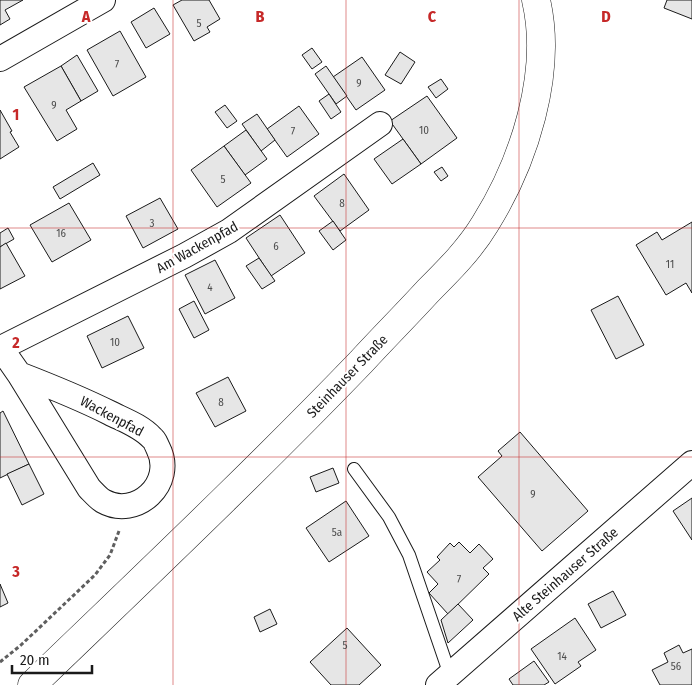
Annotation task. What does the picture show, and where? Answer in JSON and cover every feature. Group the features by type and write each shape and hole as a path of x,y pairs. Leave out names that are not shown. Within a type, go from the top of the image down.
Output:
{"main road":[{"name":"Steinhauser Straße","path":"32,685 283,442 459,259 485,225 506,187 521,151 531,115 539,77 540,40 536,0"}],"street":[{"path":"0,59 103,0"},
{"name":"Am Wackenpfad","path":"0,348 230,231 380,124"},
{"path":"0,348 19,374 89,488 103,501 122,506"},
{"name":"Wackenpfad","path":"19,374 72,394 133,424 153,439 162,456 162,474 155,490 141,502 122,506"},
{"name":"Alte Steinhauser Straße","path":"444,680 692,463"}],"lane":[{"path":"354,469 389,517 409,555 444,680"}],"path":[{"path":"0,662 22,645 95,575 110,555 122,526 122,506"}],"building":[{"path":"0,0 23,0 5,10 10,19 0,25"},
{"path":"182,0 209,0 220,19 207,27 210,32 194,41 173,5"},
{"path":"667,0 692,0 692,19 664,8"},
{"path":"154,8 170,34 146,48 131,22"},
{"path":"120,31 146,77 113,96 87,50"},
{"path":"312,48 322,62 312,69 302,55"},
{"path":"400,52 415,62 401,84 385,75"},
{"path":"77,55 98,91 81,101 61,66"},
{"path":"362,57 385,90 356,110 333,77"},
{"path":"61,66 81,101 66,110 77,129 57,141 24,87"},
{"path":"326,66 347,96 336,104 315,74"},
{"path":"441,79 448,89 436,98 428,87"},
{"path":"329,94 341,112 331,119 319,101"},
{"path":"427,96 457,138 421,164 390,121"},
{"path":"225,105 237,121 227,128 215,112"},
{"path":"299,106 319,134 287,157 267,129"},
{"path":"0,110 19,147 0,159"},
{"path":"257,114 275,140 261,151 242,124"},
{"path":"246,130 267,159 245,175 224,146"},
{"path":"403,139 421,164 392,184 374,159"},
{"path":"224,146 251,183 217,207 191,170"},
{"path":"93,163 100,175 60,199 53,187"},
{"path":"442,167 448,176 441,181 434,172"},
{"path":"344,174 369,210 340,231 314,196"},
{"path":"160,198 178,229 143,248 126,216"},
{"path":"69,203 91,240 52,262 30,225"},
{"path":"280,215 305,253 271,276 246,238"},
{"path":"333,221 346,240 333,250 319,231"},
{"path":"692,222 692,293 686,283 666,295 636,245 657,232 662,240"},
{"path":"8,228 14,239 0,247 0,233"},
{"path":"6,243 25,276 0,289 0,247"},
{"path":"259,258 275,281 262,289 246,266"},
{"path":"215,260 235,298 205,314 185,275"},
{"path":"618,296 644,345 616,359 591,310"},
{"path":"194,301 209,330 194,338 179,309"},
{"path":"128,316 144,348 102,368 87,336"},
{"path":"228,377 246,411 215,427 196,393"},
{"path":"3,411 29,464 0,478 0,413"},
{"path":"520,432 588,511 542,551 478,477 502,456 498,451"},
{"path":"29,464 44,494 22,505 7,474"},
{"path":"333,468 339,483 316,492 310,477"},
{"path":"692,498 692,540 673,511"},
{"path":"346,501 369,536 329,562 306,528"},
{"path":"459,542 470,553 479,544 493,559 483,568 489,574 448,614 429,593 438,584 427,572 440,560 437,557 450,543 454,547"},
{"path":"0,584 8,603 0,607"},
{"path":"613,591 626,615 601,628 588,604"},
{"path":"458,604 473,620 448,643 441,620"},
{"path":"270,609 277,624 260,632 254,617"},
{"path":"575,618 596,650 578,662 581,666 555,684 531,649"},
{"path":"347,628 381,665 359,685 331,685 310,662"},
{"path":"679,645 683,653 692,649 692,685 660,685 652,670 668,662 664,653"},
{"path":"534,661 549,682 544,685 513,685 509,679"}]}
